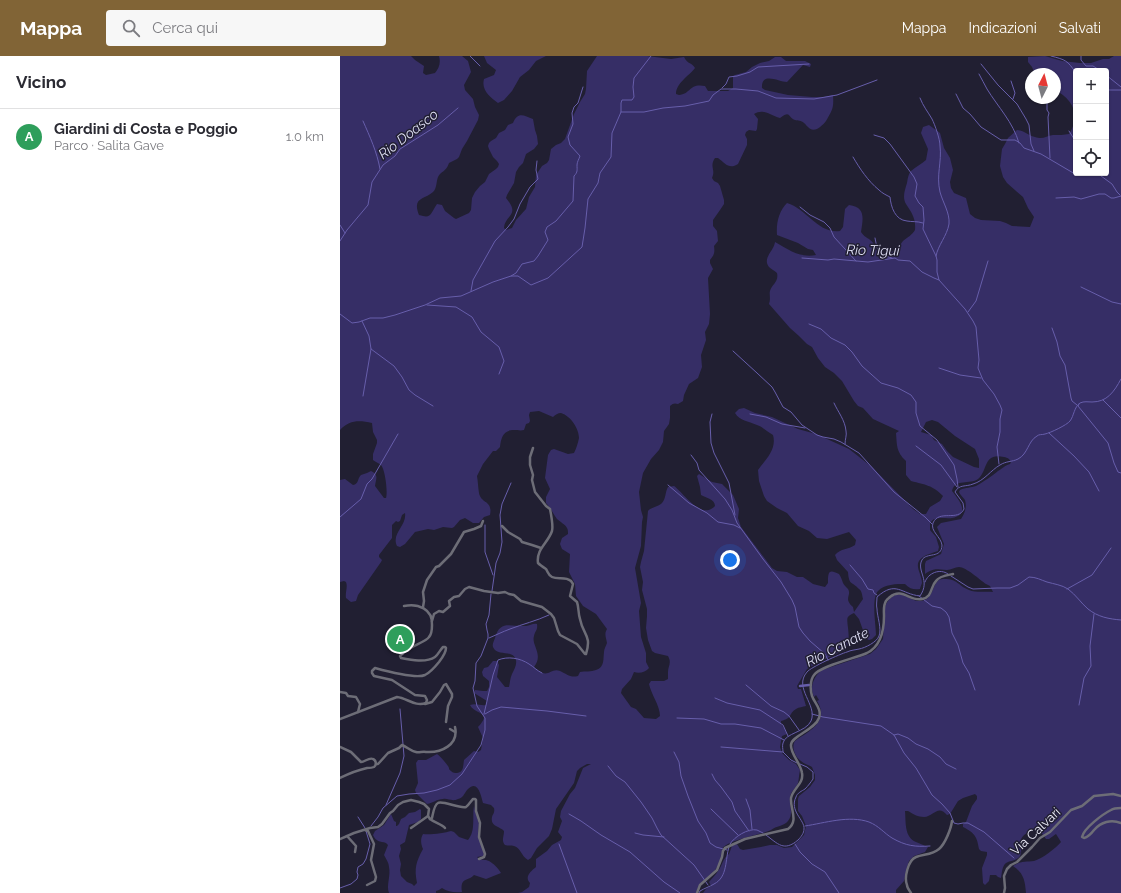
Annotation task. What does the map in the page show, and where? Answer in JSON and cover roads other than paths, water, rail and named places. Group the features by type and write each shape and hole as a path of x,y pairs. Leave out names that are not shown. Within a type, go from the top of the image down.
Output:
{"street":[{"path":"424,704 427,701 426,697 413,694 392,680 374,676 372,670 375,668 398,674 422,676 431,671 438,664 446,651 446,648 443,647 436,656 428,660 404,659 401,655 409,648 429,638 431,634 432,620 435,613 439,611 443,612 448,609 450,606 449,601 455,596 459,596 469,587 498,593 506,592 521,601 542,607 554,618 560,635 577,644 585,654 588,646 588,640 580,618 577,602 570,596 573,584 566,578 562,579 552,577 538,563 538,554 551,533 552,528 550,509 534,492 532,480 533,475 530,465 530,457 533,448"},
{"path":"423,607 423,592 427,580 433,571 451,554 464,532 481,526 483,521"},
{"path":"502,526 522,542 541,548"},
{"path":"697,893 700,885 717,870 722,859 723,851 727,847 737,842 760,835 788,829 793,823 794,818 791,798 802,779 802,773 792,749 792,742 815,725 819,716 818,706 811,693 811,681 813,675 820,670 871,652 882,638 884,608 887,600 893,595 898,593 917,600 924,599 930,594 936,580 953,574"},
{"path":"404,606 410,605 423,607 429,612 432,620"},
{"path":"340,719 397,697 413,703 424,704 432,702 444,684 447,685 452,697 448,706 446,722"},
{"path":"340,692 357,697 360,704 358,712"},
{"path":"340,778 373,767 378,764 388,753 402,745 418,752 432,752 447,748 456,733 455,727"},
{"path":"450,729 456,733"},
{"path":"340,747 351,752 361,762 372,759 376,764"},
{"name":"Via Calvari","path":"1004,893 1004,876 1007,869 1018,861 1038,840 1050,832 1071,810 1082,806 1094,796 1113,794 1121,796"},
{"path":"411,828 433,817 436,805 438,803 443,802 465,807 473,799 475,799 476,811 480,823 479,837 485,854 484,857 479,859"},
{"path":"340,839 382,824 398,805 405,801 415,801 424,804 429,809 429,818"},
{"path":"1121,808 1112,809 1102,815 1085,831 1082,837 1087,838 1098,826 1109,821 1121,823"},
{"path":"429,818 445,828"},
{"path":"911,893 906,885 910,861 915,857 940,849 950,832 952,822"},
{"path":"367,830 374,844 372,860 376,877 374,882 367,885"},
{"path":"347,836 356,846 355,852"}],"waterway":[{"path":"470,56 480,66"},
{"path":"340,314 352,323 370,318 383,318 425,305 440,298 461,296 511,276 518,276 531,285 548,278 582,247 588,199 598,183 600,173 611,157 612,133 621,112 622,100 632,100 634,97 634,78 651,56"},
{"path":"1051,56 1066,61 1073,69"},
{"path":"1081,56 1081,60 1086,66 1093,66 1096,68"},
{"path":"722,88 726,84 729,77 750,72 758,67 809,64"},
{"path":"981,64 998,85 1017,104 1029,125 1031,144 1034,151"},
{"path":"979,74 987,89 1009,121 1019,143"},
{"path":"1109,77 1121,87"},
{"path":"621,112 644,112 709,101 713,95 721,89 758,91 776,98 814,99 837,95 877,80"},
{"path":"1011,81 1015,93 1013,99"},
{"path":"511,276 516,273 522,264 534,261 548,240 545,232 547,227 556,221 573,201 574,176 577,172 577,164 580,156 570,145 568,137 573,124 572,113 574,107 578,103 583,87"},
{"path":"1109,90 1121,90"},
{"path":"956,94 963,108 981,127 1001,140 1015,140 1024,148 1041,154 1073,173"},
{"path":"920,98 933,122 939,140 939,186 949,220 948,228 936,256"},
{"path":"1047,104 1047,110 1049,113 1050,158"},
{"name":"Rio Doasco","path":"340,241 347,230 368,205 372,182 383,165 395,156 400,149 438,125 458,108"},
{"path":"363,121 371,139 380,169"},
{"path":"1069,131 1075,140"},
{"path":"874,135 884,138 890,144 914,177 917,184 915,196 923,207 923,229 936,256 939,280 965,309 976,327 979,360 978,368 983,380 994,394 1002,410 997,447 999,464"},
{"path":"853,157 871,183 881,192 890,197 891,205 899,218 923,223"},
{"path":"471,291 473,280 495,241 514,219 520,204 530,187 538,179 536,170 537,161"},
{"path":"1101,176 1112,184 1120,195"},
{"path":"1056,198 1074,197 1081,199 1099,194 1105,194 1111,198 1121,196"},
{"path":"800,207 810,215 824,222 830,228 834,237 856,261"},
{"path":"340,225 345,233"},
{"path":"875,238 877,248 882,255 892,258"},
{"name":"Rio Tigui","path":"802,258 868,262 895,258 898,260 910,261 922,272 939,280"},
{"path":"968,312 976,301 988,261"},
{"path":"1081,287 1112,302 1121,304"},
{"path":"427,305 456,307 472,317 481,332 499,347 504,361 499,374"},
{"path":"362,321 369,336 371,349 394,366 409,390 433,406"},
{"path":"809,324 821,329 831,338 845,345 862,366 881,383 898,388 911,395 916,402 916,413 920,426 937,440 954,465 958,487"},
{"path":"1052,328 1060,356 1065,365 1071,398 1077,405"},
{"path":"363,396 371,349"},
{"path":"733,351 772,387 783,407 791,412 802,425 817,435 834,439 859,453 894,492 932,524"},
{"path":"939,368 960,375 981,378"},
{"name":"Rio Canate","path":"797,763 791,760 783,752 783,743 788,737 805,728 811,721 811,709 804,690 803,678 807,672 820,664 848,651 864,647 878,638 880,630 877,597 884,592 889,589 898,589 920,596 924,585 921,568 922,560 927,556 937,554 942,545 933,529 933,523 940,517 957,515 964,509 963,503 955,492 957,489 977,483 1000,465 1021,457 1034,438 1054,431 1068,423 1076,407 1080,403 1097,402 1106,398 1113,392 1121,379"},
{"path":"1103,400 1121,418"},
{"path":"834,403 845,427 845,444"},
{"path":"1079,404 1078,406 1108,443 1114,463 1118,472 1121,473"},
{"path":"712,414 710,422 711,443 714,453 729,483 735,515"},
{"path":"750,414 766,417 782,424 805,428"},
{"path":"1049,433 1089,472 1099,491"},
{"path":"340,517 361,499 367,484 372,479 398,434"},
{"path":"916,446 941,465 957,487"},
{"path":"691,455 697,463 699,470 725,499 732,510 737,523 781,582 792,600 799,627 803,633 825,654 828,660"},
{"path":"492,591 496,563 502,542 500,515 502,504 511,483"},
{"path":"668,485 689,503 707,513 718,522 734,525 740,528"},
{"path":"485,525 485,552 493,575"},
{"path":"1067,589 1092,575 1111,548"},
{"path":"850,565 868,589 873,590 877,595"},
{"path":"925,582 929,576 935,572 941,571 948,574"},
{"path":"951,576 973,589 1010,588 1018,585 1029,577 1036,578 1068,589 1088,609 1100,616 1121,620"},
{"path":"371,826 383,808 397,796 424,793 450,785 462,774 481,745 485,730 485,718 477,706 473,688 476,663 481,656 488,638 486,624 489,615 491,594"},
{"path":"919,596 932,606 941,608 949,617 952,633 975,690"},
{"path":"1079,705 1084,678 1091,666 1090,646 1094,614"},
{"path":"489,638 549,615"},
{"path":"484,714 498,660 506,658 518,659 542,673"},
{"path":"746,685 771,706 789,716 799,730"},
{"name":"Rio Canate","path":"800,686 809,685"},
{"path":"715,698 727,703 760,710 783,725 788,736"},
{"path":"485,714 501,707 586,716"},
{"path":"386,805 400,773 404,756 400,709"},
{"path":"812,714 881,726 894,735 932,795 950,813 954,823 968,823 984,832 1014,858"},
{"path":"677,718 704,719 721,724 735,724 761,728 784,740"},
{"path":"894,735 898,734 908,738 916,744 928,749 940,757 946,764 956,769"},
{"path":"721,747 783,752"},
{"path":"674,752 679,762 681,776 698,821 706,833 710,843 716,847 727,850"},
{"name":"Rio Canate","path":"766,835 778,844 789,846 798,840 803,833 804,826 794,807 794,802 797,794 805,789 813,779 813,772 800,764"},
{"path":"608,766 616,776 625,782 641,802 661,835 694,865 708,885"},
{"path":"712,774 732,802 735,811 749,831"},
{"path":"746,799 750,810 752,829"},
{"path":"711,809 738,835"},
{"path":"569,814 630,852 664,882 680,893"},
{"path":"358,817 365,828"},
{"path":"805,826 845,819 861,820 873,824 892,838 902,843 915,846 930,846"},
{"name":"Rio Canate","path":"730,844 738,836 750,830 757,830 763,833"},
{"path":"340,888 351,884 357,879 358,867 363,864 366,859 370,844 366,831"},
{"path":"635,833 664,837"},
{"path":"559,844 577,893"},
{"path":"795,844 800,852 812,864 825,872 839,893"},
{"name":"Rio Canate","path":"699,893 722,877 729,847"}],"place":[{"name":"Giardini di Costa e Poggio","path":"400,639"}]}
